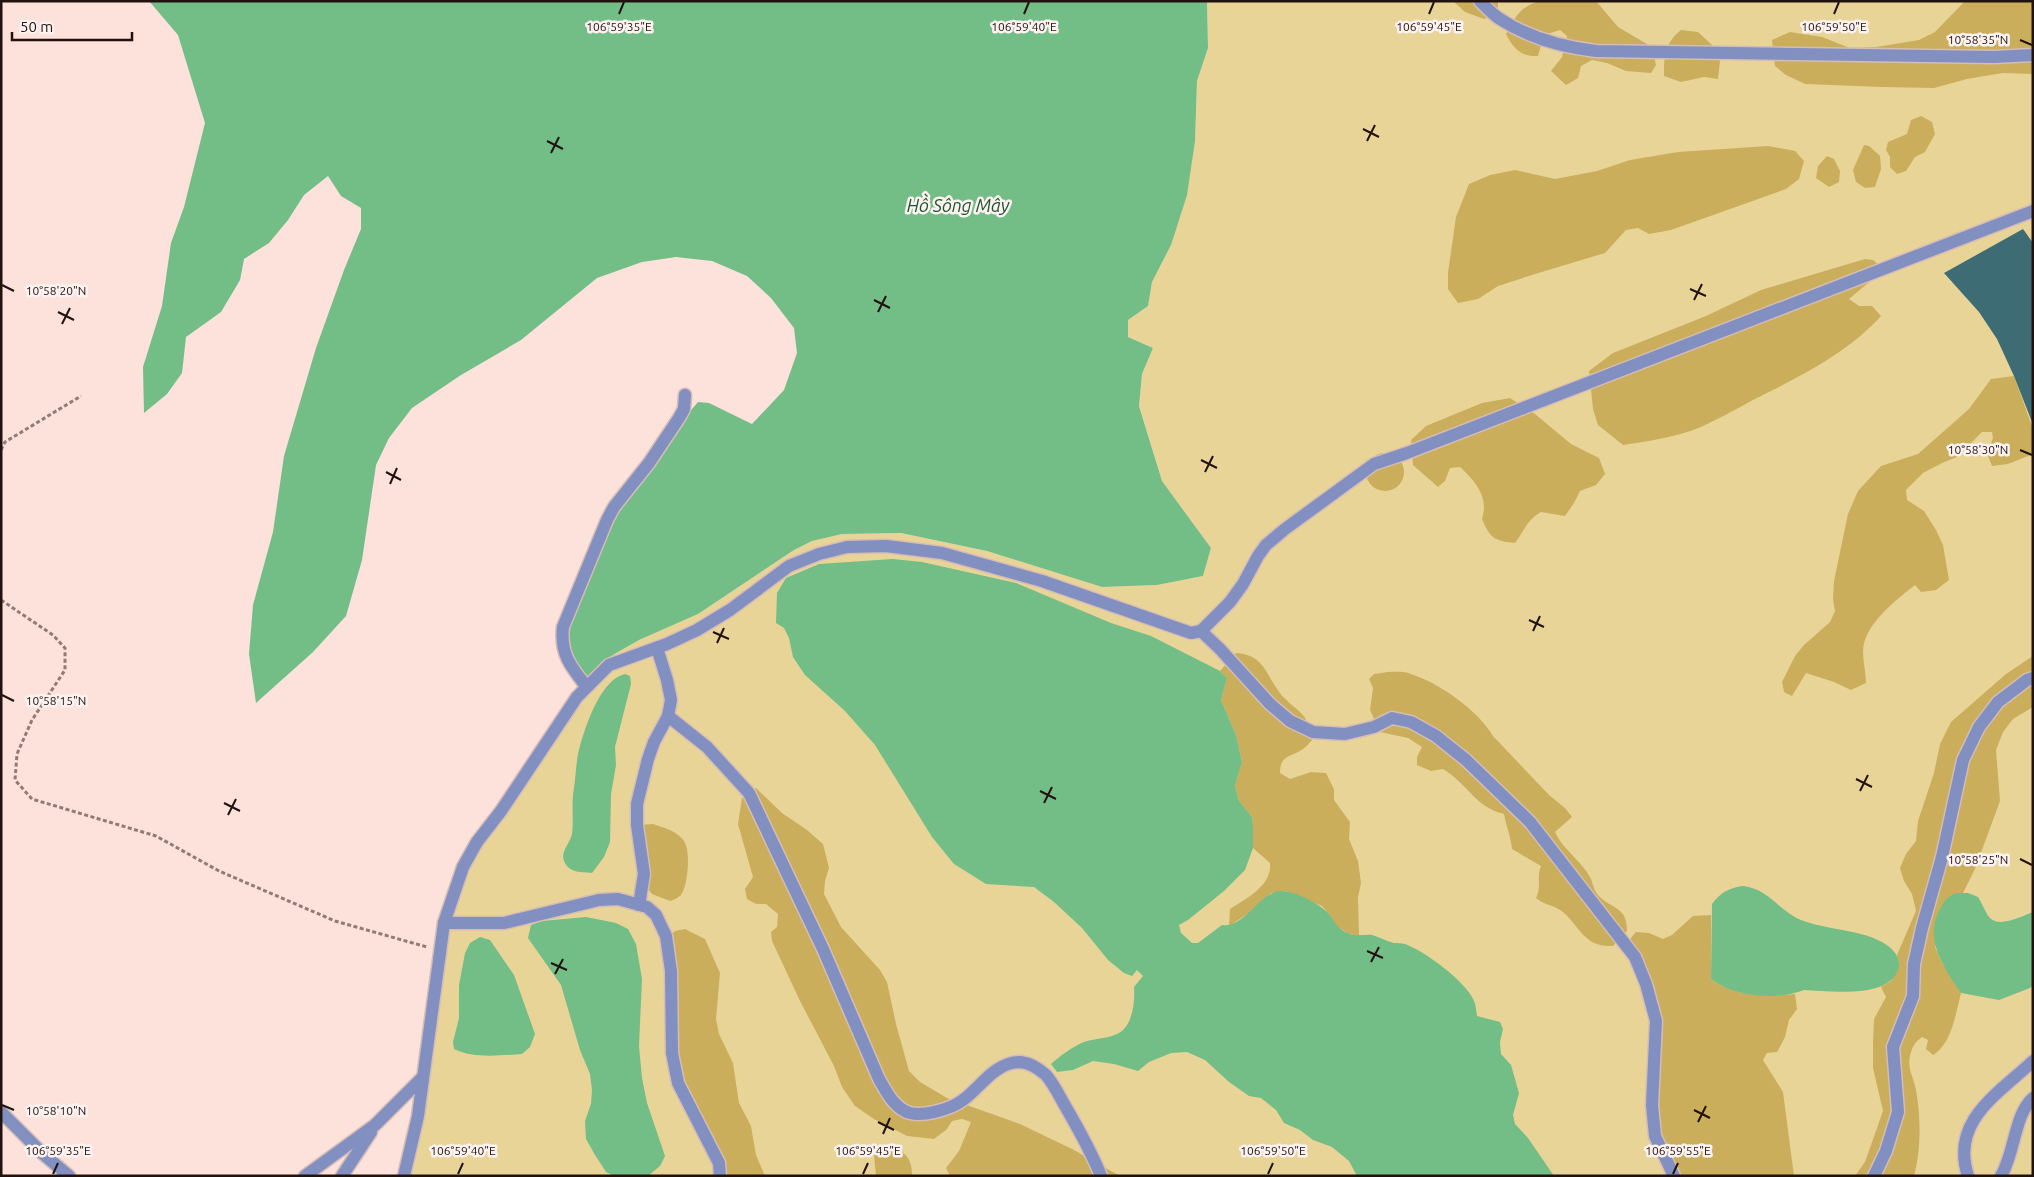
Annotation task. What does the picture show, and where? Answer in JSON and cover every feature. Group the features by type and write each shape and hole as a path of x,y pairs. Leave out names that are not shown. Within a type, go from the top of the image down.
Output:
{"street":[{"path":"1480,1 1500,19 1546,42 1566,48 1596,51 1994,57 2033,55"},
{"path":"404,1176 418,1116 444,923 462,867 576,697 609,665 657,648 698,630 730,610 789,566 819,554 847,547 886,546 942,553 1042,581 1191,634 1201,630 1230,602 1266,545 1374,464 1416,450 2033,210"},
{"path":"586,686 565,656 561,642 563,627 607,520 614,507 649,463 680,418 684,409 685,395"},
{"path":"1201,630 1270,704 1290,721 1313,732 1345,734 1374,726 1392,718 1411,722 1436,736 1466,760 1530,822 1635,957 1646,984 1656,1021 1652,1105 1655,1136 1674,1176"},
{"path":"639,905 644,874 636,804 654,742 668,716 671,700 657,648"},
{"path":"1874,1176 1886,1151 1898,1112 1893,1047 1913,996 1914,964 1942,857 1963,760 1979,727 1998,702 2026,680 2033,678"},
{"path":"668,716 708,746 749,793 823,949 889,1098 906,1112 928,1114 952,1107 964,1100 996,1069 1019,1062 1036,1066 1046,1076 1058,1094 1093,1154 1101,1176"},
{"path":"444,923 504,923 599,900 618,899 647,907 656,915 666,936 671,971 672,1053 678,1083 718,1163 720,1176"},
{"path":"1968,1176 1964,1164 1964,1145 1970,1125 1988,1102 2033,1062"},
{"path":"305,1176 375,1125 423,1077"},
{"path":"2001,1176 2012,1154 2022,1113 2033,1098"},
{"path":"1,1112 42,1153 69,1176"},
{"path":"342,1176 375,1125"}],"path":[{"path":"1,450 5,442 81,396"},
{"path":"1,600 53,635 64,648 65,670 32,720 17,754 15,780 32,798 156,836 219,871 335,921 439,951"}],"shaded area":[{"path":"1207,1 2033,1 2033,1176 410,1176 449,926 467,869 585,679 603,661 639,640 698,614 794,550 812,541 842,534 901,533 987,551 1102,587 1157,585 1203,576 1211,548 1162,481 1139,405 1142,374 1153,348 1128,337 1128,320 1148,306 1152,282 1171,245 1195,141 1197,81 1208,48"},
{"path":"1453,1 1498,1 1498,12 1484,19 1465,12"},
{"path":"1539,1 1596,1 1618,27 1652,47 1656,65 1651,73 1626,71 1607,63 1592,60 1581,66 1578,78 1566,85 1551,71 1562,57 1567,36 1560,30 1544,35 1538,56 1527,55 1518,51 1506,34 1522,10"},
{"path":"1965,1 2033,1 2033,74 2003,73 1967,79 1934,88 1882,87 1805,84 1786,75 1775,66 1772,40 1790,32 1822,37 1850,48 1876,47 1919,40 1935,32"},
{"path":"1681,30 1698,32 1712,45 1720,61 1718,79 1704,77 1681,82 1664,76 1666,50"},
{"path":"1921,116 1932,122 1935,134 1925,152 1915,157 1906,171 1897,174 1890,167 1890,157 1886,150 1888,142 1907,134 1911,120"},
{"path":"1864,145 1869,146 1880,156 1881,169 1875,187 1865,188 1856,182 1853,170"},
{"path":"1768,146 1795,151 1804,161 1799,179 1786,189 1671,230 1649,234 1638,228 1626,230 1605,253 1498,286 1478,299 1458,303 1448,289 1448,273 1456,217 1469,184 1490,175 1515,170 1555,179 1597,171 1630,160 1678,152"},
{"path":"1827,156 1834,159 1840,171 1839,182 1829,187 1816,178 1818,166"},
{"path":"1865,259 1873,260 1879,265 1874,278 1849,299 1859,306 1872,306 1881,316 1868,330 1837,354 1714,421 1682,433 1623,445 1598,425 1593,409 1589,371 1613,353 1706,316 1761,290"},
{"path":"2014,376 2033,429 2033,454 2008,464 1992,466 1987,453 1993,438 1992,432 1982,432 1957,457 1923,473 1906,490 1907,500 1924,511 1936,530 1943,545 1949,580 1936,590 1921,592 1915,585 1890,606 1874,623 1864,642 1866,683 1851,690 1806,673 1792,696 1784,692 1782,682 1795,656 1804,645 1830,622 1835,611 1833,599 1834,581 1848,514 1858,491 1881,466 1918,454 1969,409 1991,379"},
{"path":"1510,398 1535,414 1571,444 1599,458 1605,474 1596,485 1580,491 1565,516 1541,512 1536,515 1515,543 1497,540 1490,534 1482,519 1484,504 1480,490 1460,467 1450,468 1445,481 1438,487 1413,465 1411,440 1426,426 1482,403"},
{"path":"1385,453 1398,459 1404,472 1398,485 1385,491 1372,485 1366,472 1372,459"},
{"path":"1236,653 1253,657 1259,662 1282,696 1306,720 1312,740 1299,752 1284,759 1280,767 1280,773 1290,779 1311,772 1326,773 1334,789 1334,800 1350,822 1349,839 1358,861 1361,883 1358,897 1359,936 1349,934 1335,925 1322,906 1286,891 1271,893 1249,913 1229,926 1230,909 1251,896 1263,885 1270,871 1270,863 1253,848 1252,817 1239,801 1235,786 1242,762 1236,735 1221,700 1227,678 1220,671"},
{"path":"2033,656 2033,707 2013,719 2003,732 1996,750 2000,801 1975,869 1963,893 1956,893 1935,947 1942,963 1961,993 1955,1018 1949,1036 1939,1050 1933,1055 1926,1049 1928,1040 1922,1037 1914,1045 1910,1056 1909,1065 1916,1090 1919,1111 1919,1144 1914,1176 1855,1176 1865,1162 1883,1111 1873,1068 1874,1019 1886,997 1881,987 1891,981 1899,962 1897,955 1916,911 1912,894 1904,881 1900,868 1906,854 1916,841 1918,821 1934,773 1940,744 1951,722 2006,674"},
{"path":"1405,672 1422,678 1468,707 1549,795 1565,808 1572,817 1555,832 1558,838 1583,867 1598,895 1619,910 1625,917 1627,931 1613,946 1601,945 1586,938 1565,914 1536,898 1539,890 1541,866 1512,849 1504,814 1494,811 1479,801 1459,781 1443,769 1431,771 1417,765 1417,757 1422,747 1408,738 1380,732 1370,710 1373,688 1369,679 1374,674"},
{"path":"756,788 782,813 807,830 823,844 829,868 824,894 841,927 880,970 887,982 909,1071 920,1082 947,1098 1020,1124 1074,1150 1120,1176 950,1176 946,1168 959,1151 971,1122 962,1119 952,1121 946,1130 934,1139 907,1136 874,1119 855,1106 842,1087 834,1066 800,1001 772,941 771,932 777,927 778,914 766,904 756,904 747,899 745,889 753,877 738,824 742,798"},
{"path":"653,824 674,832 684,841 686,846 688,868 683,891 676,899 670,901 652,894 646,886 640,825"},
{"path":"1711,915 1711,979 1730,989 1752,994 1795,994 1797,1009 1789,1020 1785,1037 1777,1052 1767,1053 1763,1060 1783,1092 1794,1176 1678,1176 1658,1136 1656,1106 1659,1043 1629,944 1636,932 1649,933 1663,939 1672,935 1693,916"},
{"path":"685,929 705,939 720,973 716,1019 719,1034 733,1063 739,1103 751,1126 756,1155 765,1176 724,1176 682,1083 675,1052 670,936 675,931"},
{"path":"882,1146 905,1154 910,1162 912,1176 876,1176 874,1155"}],"water":[{"name":"Hồ Sông Mây","path":"149,1 1207,1 1208,48 1197,81 1195,141 1187,195 1171,245 1152,282 1148,306 1128,320 1128,337 1153,348 1142,374 1139,406 1162,481 1211,548 1203,576 1157,585 1102,587 987,551 901,533 842,534 812,541 794,550 698,614 639,640 603,661 585,679 569,655 566,627 617,508 698,402 709,403 752,424 784,390 797,353 794,328 771,298 747,276 712,261 676,257 642,262 597,278 521,340 461,375 412,408 389,438 376,465 362,560 346,616 313,652 256,703 249,654 253,605 273,532 284,456 316,348 361,229 361,208 341,196 328,176 304,195 288,220 269,243 244,259 240,280 221,312 186,337 182,373 167,394 144,413 143,367 162,306 171,243 184,207 205,123 178,35"},
{"path":"893,559 922,562 1016,583 1111,623 1151,636 1220,671 1227,678 1221,700 1236,735 1242,762 1235,786 1239,801 1252,817 1253,848 1245,870 1224,891 1179,925 1181,933 1192,943 1198,943 1222,925 1238,921 1267,896 1274,892 1282,891 1314,902 1329,914 1340,928 1353,935 1372,935 1413,947 1444,968 1463,985 1474,1001 1477,1016 1500,1022 1503,1029 1500,1042 1501,1054 1511,1065 1519,1093 1513,1115 1515,1124 1528,1138 1554,1176 1357,1176 1349,1161 1332,1147 1313,1140 1300,1130 1284,1123 1276,1110 1261,1098 1249,1096 1229,1082 1205,1060 1187,1052 1171,1053 1149,1062 1138,1071 1114,1064 1093,1061 1073,1070 1057,1072 1051,1064 1071,1049 1084,1042 1118,1034 1126,1027 1132,1011 1134,987 1143,976 1137,970 1132,976 1124,973 1108,960 1082,928 1054,902 1034,887 986,884 954,864 932,837 875,745 845,711 805,675 793,657 789,638 784,628 776,623 777,593 786,578 819,564"},
{"path":"625,674 630,676 631,684 615,747 616,765 611,794 610,842 604,857 592,873 577,871 567,866 563,855 572,834 573,794 579,751 591,715 602,693 616,678"},
{"path":"1743,886 1767,895 1786,911 1801,920 1863,934 1882,942 1892,949 1898,958 1899,966 1894,977 1885,984 1873,989 1844,992 1804,990 1769,996 1743,993 1720,985 1711,979 1712,904 1726,891"},
{"path":"1956,893 1968,893 1978,897 1988,916 1994,921 2005,922 2033,912 2033,985 2030,988 1999,1000 1961,993 1943,965 1935,945 1934,934 1938,913 1947,898"},
{"path":"586,917 616,923 628,929 636,944 642,979 639,1046 642,1078 647,1103 665,1156 660,1166 648,1176 614,1176 606,1172 586,1139 585,1121 591,1104 592,1090 590,1074 580,1050 561,985 528,938 531,925 542,921"},
{"path":"480,937 490,940 514,975 535,1034 530,1047 522,1054 479,1055 454,1049 453,1042 459,1018 459,985 465,953 470,943"}],"building":[{"path":"2023,229 2033,243 2032,422 1997,339 1979,312 1944,273"}]}
